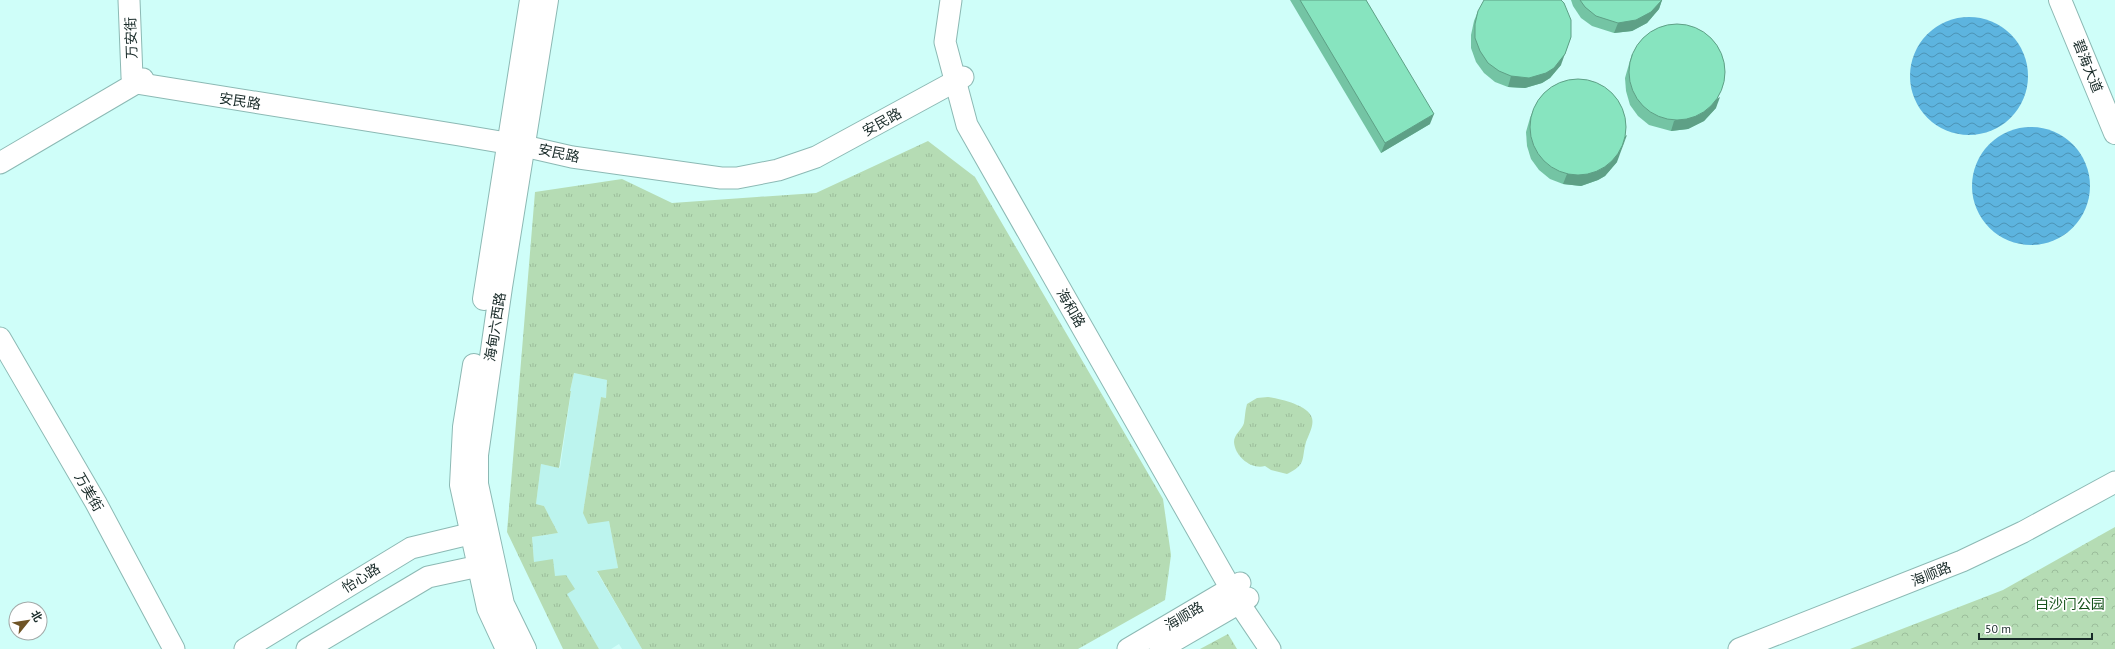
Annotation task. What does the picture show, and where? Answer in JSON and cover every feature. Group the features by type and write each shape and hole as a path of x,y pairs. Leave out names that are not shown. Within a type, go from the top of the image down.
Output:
{"main road":[{"name":"海甸六西路","path":"516,141 531,0"},
{"name":"海甸六西路","path":"508,649 488,608 486,564 479,532 460,485 463,437 516,141 547,0"},
{"name":"碧海大道","path":"2060,0 2115,133"},
{"name":"碧海大道","path":"2069,0 2115,112"},
{"name":"海甸六西路","path":"486,564 503,604 525,649"}],"street":[{"name":"万安街","path":"129,0 137,78"},
{"name":"万安街","path":"135,0 137,78"},
{"name":"海和路","path":"951,0 945,42 957,72"},
{"name":"海和路","path":"959,0 952,44 967,125 1240,593"},
{"name":"安民路","path":"137,78 516,141 572,157 701,177 737,178 778,170 816,157 957,72"},
{"path":"0,154 137,78"},
{"path":"0,163 137,78"},
{"name":"万美街","path":"0,338 96,503 174,649"},
{"name":"万美街","path":"0,351 89,505 168,649"},
{"name":"海顺路","path":"1739,649 1962,561 2024,532 2115,482"},
{"name":"海顺路","path":"1760,649 1966,567 2027,538 2115,490"},
{"name":"怡心路","path":"245,649 411,548 479,532"},
{"path":"307,649 428,577 486,564"},
{"path":"1240,593 1270,649"},
{"path":"1240,593 1278,649"},
{"name":"海顺路","path":"1128,649 1240,593"},
{"name":"海顺路","path":"1160,649 1240,593"}],"shaded area":[{"path":"574,373 607,380 606,398 601,397 583,513 609,521 618,568 597,572 642,649 622,649 619,644 611,649 599,649 555,576 534,563 532,537 558,533 544,506 536,504 541,464 560,468 570,391"}],"green space":[{"path":"928,141 975,177 1163,499 1171,555 1165,600 1078,649 642,649 597,571 618,568 609,521 588,524 583,513 601,397 606,398 607,380 574,373 559,468 541,464 536,504 544,506 558,533 532,537 534,562 553,559 555,576 566,575 575,589 567,594 599,649 563,649 507,532 535,192 622,179 672,203 816,193"},
{"path":"1268,397 1293,403 1309,413 1312,418 1312,427 1306,442 1302,461 1298,467 1287,474 1271,470 1265,466 1260,467 1250,464 1237,453 1235,448 1234,439 1244,423 1247,404 1257,398"},
{"name":"白沙门公园","path":"2115,527 2115,649 1850,649 2003,590"},
{"path":"1228,634 1237,649 1200,649"}],"water":[{"path":"1969,17 1980,18 1991,22 2002,27 2011,34 2018,43 2023,54 2027,65 2027,87 2023,98 2018,109 2011,118 2002,125 1991,130 1980,134 1969,135 1958,134 1947,130 1936,125 1927,118 1920,109 1915,98 1911,87 1910,76 1911,65 1915,54 1920,43 1927,34 1936,27 1947,22 1958,18"},
{"path":"2031,127 2042,128 2053,132 2064,137 2073,144 2080,153 2085,164 2089,175 2089,197 2085,208 2080,219 2073,228 2064,235 2053,240 2042,244 2031,245 2020,244 2009,240 1998,235 1989,228 1982,219 1977,208 1973,197 1972,186 1973,175 1977,164 1982,153 1989,144 1998,137 2009,132 2020,128"}],"building":[{"path":"1300,0 1366,0 1434,114 1385,143"},
{"path":"1484,0 1561,0 1564,3 1571,20 1571,37 1565,54 1554,68 1546,73 1529,78 1511,76 1499,71 1488,63 1480,51 1475,38 1475,24 1478,11"},
{"path":"1580,0 1662,0 1651,12 1636,20 1618,23 1596,16 1585,7"},
{"path":"1677,24 1695,27 1711,38 1722,54 1725,72 1722,90 1711,106 1695,117 1677,120 1659,117 1643,106 1632,90 1629,72 1632,54 1643,38 1659,27"},
{"path":"1578,79 1596,82 1612,93 1623,109 1626,127 1623,145 1612,161 1596,172 1578,175 1560,172 1544,161 1533,145 1530,127 1533,109 1544,93 1560,82"}]}
